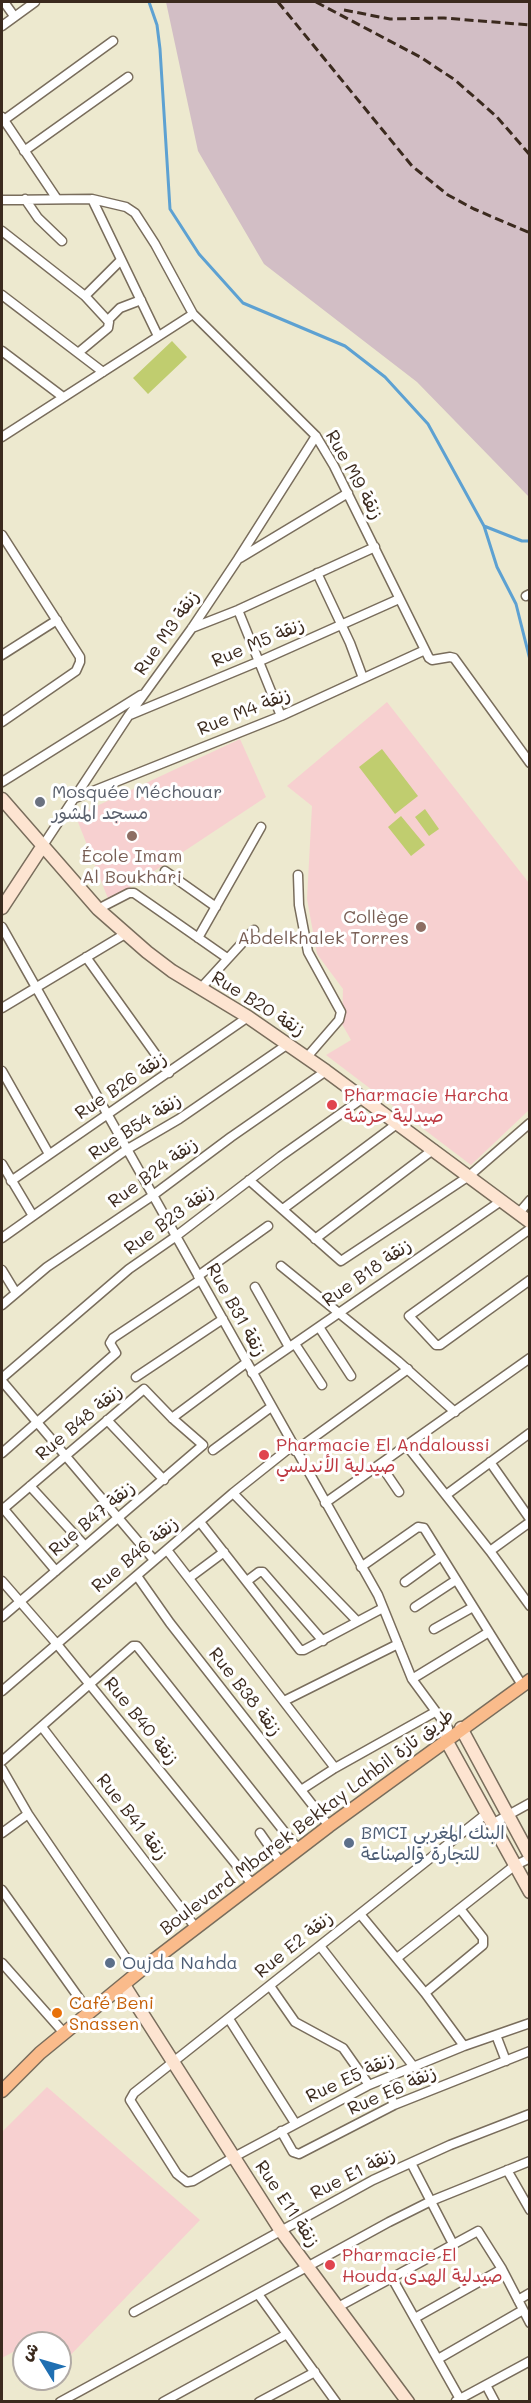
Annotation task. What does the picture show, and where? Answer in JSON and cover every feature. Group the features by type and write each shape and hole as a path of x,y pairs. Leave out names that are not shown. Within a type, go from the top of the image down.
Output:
{"main road":[{"name":"Boulevard Mbarek Bekkay Lahbil طريق تازة","path":"2,2091 18,2073 63,2033 252,1884 447,1734 461,1728 526,1683"}],"street":[{"path":"4,2 14,16"},
{"path":"2,26 35,2"},
{"path":"57,199 3,118 113,41"},
{"path":"24,151 128,77"},
{"path":"25,199 38,218 62,241"},
{"path":"92,199 158,336"},
{"name":"Rue M9 زنقة","path":"2,200 92,199 126,207 142,221 193,314 316,436 348,493 424,650"},
{"path":"2,231 85,296 108,320 110,324 108,328 78,353"},
{"path":"85,296 121,260"},
{"path":"2,295 103,372"},
{"path":"108,320 120,308 141,300"},
{"path":"3,434 193,314"},
{"path":"2,351 63,397"},
{"name":"Rue M3 زنقة","path":"42,847 129,715 192,628 238,559 316,436"},
{"path":"238,559 348,493"},
{"path":"2,535 80,657 76,671 2,722"},
{"path":"192,628 238,610 375,547"},
{"path":"317,573 363,678"},
{"name":"Rue M5 زنقة","path":"129,715 260,661 399,599"},
{"path":"238,610 281,716"},
{"path":"2,652 57,620"},
{"path":"424,650 431,660 453,658 530,763"},
{"name":"Rue M4 زنقة","path":"73,799 281,716 424,650"},
{"path":"2,782 146,692"},
{"name":"Rue B20 زنقة","path":"2,799 98,909 172,971 288,1044 434,1149 530,1222"},
{"path":"198,938 261,827"},
{"path":"2,908 42,847"},
{"path":"165,871 216,907"},
{"path":"298,875 299,905 308,952 341,1012 339,1020 307,1058"},
{"path":"98,909 129,893 134,893 227,958"},
{"name":"Rue B31 زنقة","path":"2,927 34,989 223,1319 361,1567 383,1608 412,1679 447,1734"},
{"path":"200,989 254,930"},
{"path":"2,1008 125,933"},
{"path":"86,957 169,1072"},
{"name":"Rue B26 زنقة","path":"11,1180 248,1017"},
{"name":"Rue B54 زنقة","path":"2,1238 126,1150 179,1119 288,1044"},
{"path":"2,1071 50,1154"},
{"name":"Rue B24 زنقة","path":"2,1305 56,1261 152,1197 231,1137 326,1071"},
{"name":"Rue B23 زنقة","path":"2,1379 122,1275 363,1098"},
{"path":"283,1209 398,1123"},
{"path":"249,1180 338,1260 343,1261 469,1176 530,1124"},
{"path":"315,1239 434,1149"},
{"path":"2,1164 33,1216"},
{"path":"518,1214 530,1200"},
{"name":"Rue B18 زنقة","path":"252,1373 501,1201"},
{"path":"2,1453 116,1353 110,1343 113,1338 268,1226"},
{"path":"530,1229 409,1316 434,1343 440,1345 530,1280"},
{"path":"281,1266 408,1369 455,1412"},
{"path":"2,1270 16,1293"},
{"path":"255,1287 292,1346 322,1385"},
{"path":"136,1377 223,1319"},
{"path":"319,1327 351,1376"},
{"path":"325,1503 530,1358"},
{"path":"172,1418 246,1363"},
{"name":"Rue B46 زنقة","path":"2,1691 233,1493 408,1369"},
{"path":"2,1379 65,1457 154,1560"},
{"name":"Rue B48 زنقة","path":"2,1509 144,1389 203,1445"},
{"path":"213,1450 271,1407"},
{"path":"107,1420 164,1480"},
{"path":"446,1495 530,1433"},
{"name":"Rue B47 زنقة","path":"2,1617 203,1445"},
{"path":"407,1446 490,1551 530,1606"},
{"path":"490,1462 530,1521 490,1551"},
{"path":"380,1464 399,1492"},
{"path":"30,1486 85,1546"},
{"path":"233,1493 357,1621"},
{"path":"2,1509 56,1571"},
{"path":"200,1522 298,1648 304,1650 383,1608"},
{"path":"361,1567 418,1527 424,1528 489,1632 526,1683"},
{"path":"167,1550 335,1768"},
{"path":"189,1578 224,1552"},
{"path":"405,1582 441,1556"},
{"path":"247,1581 259,1572 263,1572 323,1641"},
{"name":"Rue B38 زنقة","path":"137,1576 170,1623 329,1826"},
{"path":"415,1607 456,1580"},
{"name":"Rue B40 زنقة","path":"2,1581 56,1643 252,1884"},
{"path":"434,1629 473,1607"},
{"path":"412,1679 489,1632"},
{"path":"284,1701 398,1644"},
{"path":"2,1761 133,1646 137,1646 298,1849"},
{"path":"301,1790 335,1768 435,1712"},
{"name":"Rue B41 زنقة","path":"42,1727 196,1928"},
{"path":"397,1958 461,1910 514,1866 530,1857 461,1728"},
{"path":"447,1734 489,1819 530,1892"},
{"path":"2,1769 28,1814 137,1974"},
{"path":"489,1819 508,1816 530,1803"},
{"path":"2,1833 28,1814"},
{"name":"Rue E2 زنقة","path":"193,2181 187,2182 177,2174 132,2105 130,2100 134,2093 360,1914 489,1819"},
{"path":"260,1833 281,1863"},
{"path":"2,1890 89,2012"},
{"path":"425,1993 483,1946 483,1938 461,1910"},
{"path":"360,1914 425,1993 464,2046"},
{"path":"320,1946 414,2067"},
{"path":"2,1966 63,2033"},
{"name":"Rue E11 زنقة","path":"124,1984 281,2231 308,2266 430,2200 530,2161"},
{"path":"270,1986 299,2025 343,2048 369,2085"},
{"path":"228,2019 295,2123"},
{"name":"Rue E5 زنقة","path":"193,2181 295,2123 369,2085 464,2046 530,2023"},
{"path":"496,2035 506,2061"},
{"name":"Rue E6 زنقة","path":"281,2131 293,2152 297,2154 394,2105 530,2051"},
{"path":"384,2079 394,2105"},
{"name":"Rue E1 زنقة","path":"134,2312 373,2180 450,2145 530,2114"},
{"path":"411,2163 453,2244"},
{"path":"507,2170 530,2210"},
{"path":"338,2307 478,2231 502,2269 530,2323"},
{"path":"60,2402 308,2266 408,2402"},
{"path":"415,2318 502,2269"},
{"path":"392,2278 438,2359 458,2400 530,2361"},
{"path":"518,2300 530,2293"},
{"path":"258,2294 336,2402"},
{"path":"438,2359 523,2310"},
{"path":"163,2402 287,2334"},
{"path":"259,2402 315,2372"},
{"path":"486,2385 495,2402"}],"shaded area":[{"path":"166,2 529,2 529,497 417,382 264,264 198,151"},
{"name":"Collège Abdelkhalek Torres","path":"387,702 529,883 529,1110 471,1165 326,1055 351,1040 342,1024 343,989 317,954 307,899 312,806 287,786"},
{"path":"240,739 266,797 109,901 78,822 86,811"},
{"path":"47,2087 200,2220 72,2354 72,2331 12,2331 12,2353 2,2358 2,2132"}],"green space":[{"path":"172,341 187,357 148,394 133,378"},
{"path":"382,749 418,796 395,814 359,767"},
{"path":"425,809 439,829 429,836 415,817"},
{"path":"401,816 425,845 411,856 388,827"}],"waterway":[{"path":"149,2 157,25 160,49 170,209 199,254 243,303 345,346 385,377 428,424 484,526 522,541 530,541"},
{"path":"484,526 497,567 516,604 530,660"}],"railway":[{"path":"278,2 412,166 448,195 530,233"},
{"path":"316,2 422,58 455,80 497,117 530,155"},
{"path":"344,10 390,19 444,18 530,25"}],"place":[{"name":"Mosquée Méchouar مسجد المشور","path":"40,802"},
{"name":"École Imam Al Boukhari","path":"132,836"},
{"name":"Collège Abdelkhalek Torres","path":"421,927"},
{"name":"Pharmacie Harcha صيدلية حرشة","path":"332,1105"},
{"name":"Pharmacie El Andaloussi صيدلية الأندلسي","path":"264,1455"},
{"name":"BMCI البنك المغربي للتجارة والصناعة","path":"349,1843"},
{"name":"Oujda Nahda","path":"110,1963"},
{"name":"Café Beni Snassen","path":"57,2013"},
{"name":"Pharmacie El Houda صيدلية الهدى","path":"330,2265"}]}
